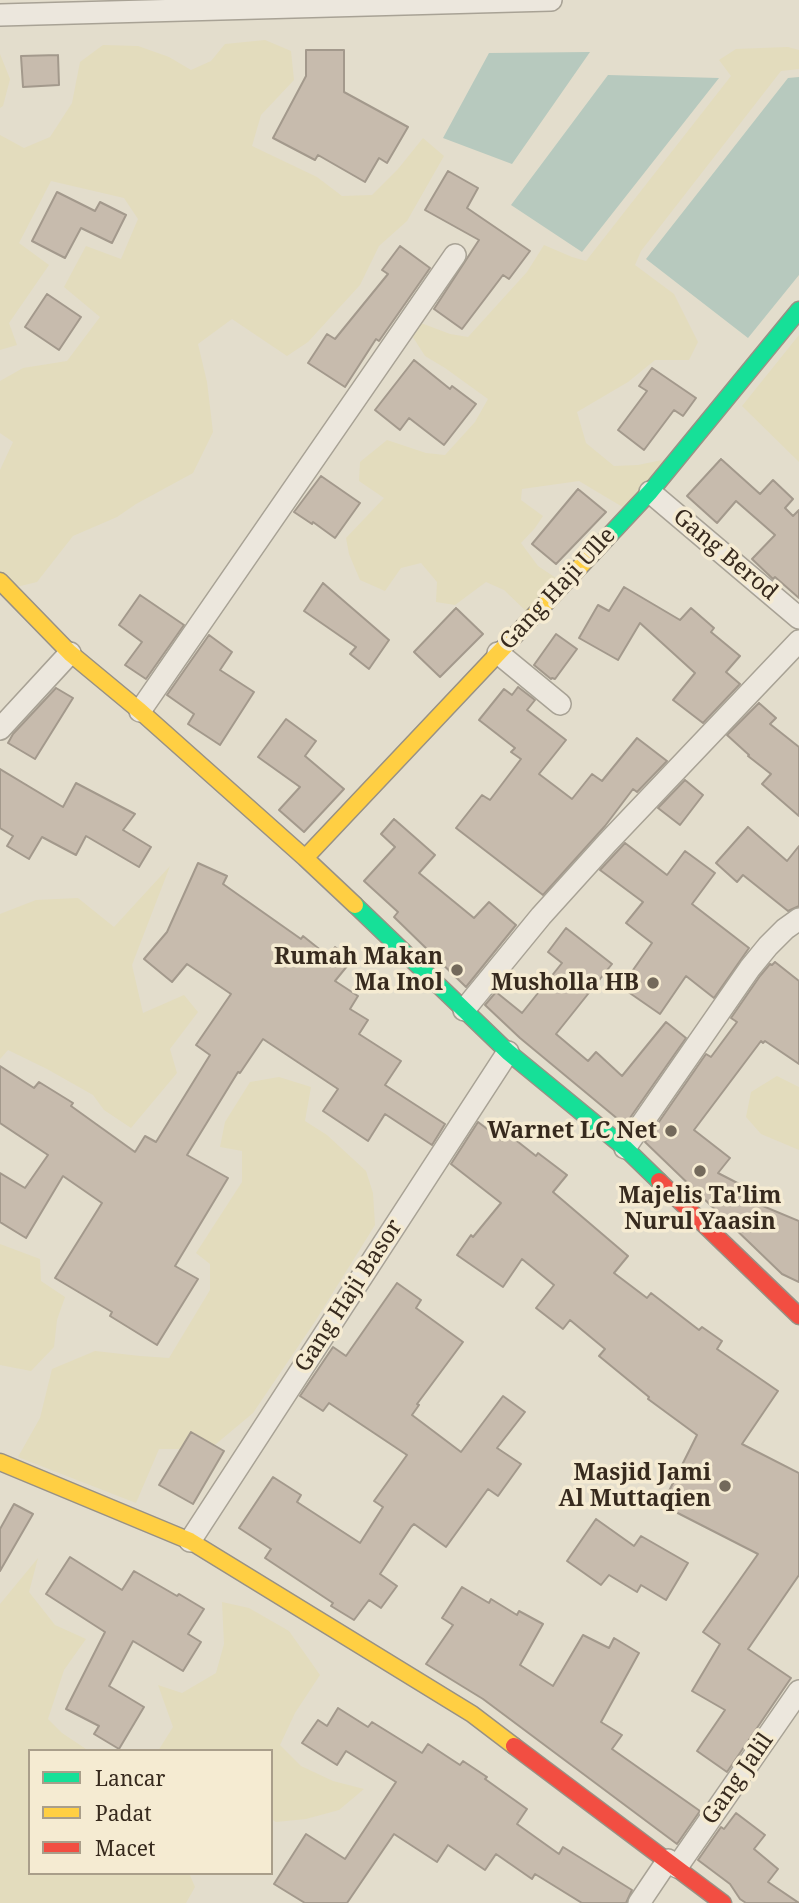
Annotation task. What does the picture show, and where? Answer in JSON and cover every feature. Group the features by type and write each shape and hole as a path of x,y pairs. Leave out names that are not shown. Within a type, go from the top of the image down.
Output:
{"street":[{"path":"0,15 551,0"},
{"path":"140,711 455,255"},
{"name":"Gang Haji Ulle","path":"304,858 650,492 799,310"},
{"name":"Gang Berod","path":"650,492 799,618"},
{"path":"0,581 70,653 140,711 304,858 508,1052 625,1148 799,1316"},
{"path":"464,1010 541,916 607,843 799,641"},
{"path":"0,729 70,653"},
{"path":"498,653 560,704"},
{"path":"625,1148 750,968 768,946 799,919"},
{"name":"Gang Haji Basor","path":"190,1541 508,1052"},
{"path":"0,1462 190,1541 472,1714 723,1903"},
{"name":"Gang Jalil","path":"639,1903 673,1864 799,1691"}],"shaded area":[{"path":"265,40 291,51 294,80 261,115 252,146 317,177 342,196 372,195 423,138 444,156 407,221 379,246 360,285 308,342 287,356 232,319 198,344 207,382 213,432 193,473 117,517 73,536 37,582 4,590 0,585 0,470 13,442 0,433 0,381 23,368 67,361 100,317 64,287 86,246 121,259 138,219 124,198 51,181 19,243 49,265 9,323 17,345 0,350 0,135 24,148 50,137 72,103 80,62 103,45 138,46 169,57 191,70 211,61 225,44"},
{"path":"788,47 799,50 799,69 781,71 641,251 635,265 674,294 698,342 689,360 655,360 628,382 577,412 586,443 614,466 638,465 667,459 626,509 579,481 522,489 521,500 543,516 521,543 538,566 562,582 530,615 504,590 486,582 455,605 436,602 437,582 421,563 401,568 385,591 360,580 349,554 346,538 384,498 359,481 360,462 387,440 426,453 445,455 475,422 488,399 425,356 409,331 421,323 450,334 468,337 527,272 544,245 586,261 731,76 719,60 736,49"},
{"path":"590,52 512,164 443,138 489,53"},
{"path":"0,54 10,79 3,106 0,108"},
{"path":"608,75 719,78 582,252 511,205"},
{"path":"799,77 799,275 748,338 646,259 788,78"},
{"path":"799,335 799,462 742,406"},
{"path":"170,866 132,965 143,1013 184,995 198,1012 170,1049 177,1073 131,1128 104,1110 93,1095 47,1069 8,1050 0,1059 0,914 36,900 78,898 114,927"},
{"path":"777,1076 799,1087 799,1150 761,1134 746,1117 751,1092"},
{"path":"279,1077 311,1087 305,1121 327,1135 366,1171 373,1193 375,1225 314,1323 253,1413 210,1449 159,1449 136,1503 18,1457 40,1418 52,1369 95,1351 169,1358 210,1290 210,1264 196,1253 242,1182 242,1151 220,1147 225,1122 250,1082"},
{"path":"0,1244 40,1259 41,1281 65,1297 57,1320 54,1347 31,1371 0,1365"},
{"path":"38,1558 29,1592 55,1625 86,1639 64,1670 48,1719 62,1733 86,1749 28,1749 28,1875 190,1875 195,1887 186,1903 0,1903 0,1604"},
{"path":"222,1602 249,1608 289,1631 320,1675 295,1713 280,1745 301,1766 333,1781 364,1789 339,1810 306,1819 273,1820 273,1749 159,1749 173,1727 158,1685 182,1693 216,1673 224,1644"}],"building":[{"path":"306,50 344,50 344,92 408,127 387,163 379,158 365,182 318,155 315,160 273,138 306,76"},
{"path":"58,55 59,85 23,87 21,56"},
{"path":"448,171 478,188 467,208 530,251 509,279 503,275 462,329 434,309 479,240 425,210"},
{"path":"57,192 95,211 100,202 126,215 112,243 81,228 65,258 32,241"},
{"path":"400,246 430,268 379,341 376,339 345,387 308,363 327,334 335,339 388,274 382,270"},
{"path":"47,294 81,317 59,350 25,327"},
{"path":"414,360 450,389 452,386 476,404 444,445 409,418 400,430 375,410"},
{"path":"652,368 696,398 683,416 674,410 644,450 618,430 647,391 639,386"},
{"path":"721,459 760,494 773,480 793,499 785,508 793,516 799,510 799,598 752,559 775,535 736,501 717,523 687,496"},
{"path":"321,476 360,503 335,538 294,512"},
{"path":"578,489 606,512 556,564 532,544"},
{"path":"323,583 389,640 369,669 350,654 356,647 304,611"},
{"path":"624,587 680,620 691,608 714,628 711,632 740,656 726,672 740,684 703,723 673,700 695,673 640,623 618,660 579,638 598,605 609,611"},
{"path":"140,595 184,625 146,679 125,665 142,642 119,625"},
{"path":"456,608 483,634 440,677 414,652"},
{"path":"556,634 577,649 555,679 551,679 534,665"},
{"path":"209,635 232,652 220,670 254,692 220,745 188,724 194,714 167,695"},
{"path":"518,687 535,700 527,710 566,740 539,774 572,799 592,774 602,781 637,738 667,761 637,792 633,789 605,826 543,895 456,828 482,795 490,800 521,759 511,752 515,748 479,720 504,689 512,695"},
{"path":"56,688 73,698 35,759 8,743 13,734"},
{"path":"759,703 776,718 770,724 799,747 799,816 762,784 771,774 727,735"},
{"path":"286,719 316,741 305,756 344,789 304,832 279,810 300,787 258,757"},
{"path":"0,769 63,807 76,783 135,814 123,830 151,847 139,867 86,836 76,855 42,837 29,859 7,846 13,836 0,828"},
{"path":"685,780 703,795 680,825 658,808"},
{"path":"394,819 435,855 419,873 474,918 489,902 516,925 466,987 394,917 398,912 364,881 395,847 381,834"},
{"path":"748,827 787,861 799,846 799,906 788,911 743,875 737,882 716,863"},
{"path":"625,843 667,875 685,851 715,873 692,904 749,948 714,998 686,976 660,1014 621,987 652,943 626,923 643,902 600,870"},
{"path":"198,863 227,876 223,884 301,939 303,936 328,956 335,947 352,960 335,981 358,996 350,1009 368,1020 359,1034 401,1061 385,1085 445,1124 432,1145 385,1114 368,1141 323,1111 338,1089 263,1039 240,1073 238,1072 187,1155 228,1178 175,1266 198,1279 157,1345 110,1316 112,1312 55,1278 102,1203 63,1176 26,1238 0,1222 0,1173 25,1188 48,1155 0,1123 0,1066 34,1088 39,1082 73,1103 71,1106 135,1152 145,1136 156,1142 210,1055 196,1045 231,994 187,964 172,982 144,959 167,932"},
{"path":"566,928 612,964 556,1034 588,1061 596,1052 622,1076 666,1022 686,1038 625,1125 520,1038 485,1005 496,992 522,1013 562,963 548,952"},
{"path":"775,962 799,981 799,1064 761,1041 694,1130 730,1158 718,1173 751,1190 746,1199 799,1221 799,1282 782,1274 645,1142 706,1054 711,1057 737,1022 731,1018 760,976"},
{"path":"478,1122 503,1141 508,1134 567,1175 553,1192 628,1256 614,1273 647,1298 651,1293 699,1330 702,1327 722,1341 717,1349 778,1391 742,1444 799,1473 799,1575 748,1649 791,1678 727,1772 697,1751 725,1710 692,1691 720,1644 703,1632 758,1554 662,1505 697,1435 648,1399 649,1397 599,1356 605,1349 570,1320 563,1329 536,1308 554,1285 522,1259 503,1287 457,1255 471,1235 473,1237 501,1203 451,1164"},
{"path":"397,1283 421,1300 416,1308 463,1342 417,1404 419,1405 412,1415 461,1452 503,1396 525,1412 497,1448 521,1464 498,1496 488,1489 446,1547 414,1524 380,1574 397,1586 381,1608 369,1600 354,1620 265,1558 271,1549 239,1528 273,1477 301,1495 297,1502 360,1543 383,1507 374,1501 407,1455 329,1403 323,1411 300,1396 333,1347 346,1356"},
{"path":"191,1432 224,1451 193,1504 159,1485"},
{"path":"14,1504 33,1514 0,1571 0,1529"},
{"path":"596,1519 634,1546 641,1536 688,1563 666,1600 641,1585 637,1592 609,1575 601,1585 567,1561"},
{"path":"70,1557 122,1590 134,1571 204,1609 188,1634 201,1642 183,1671 133,1641 109,1686 144,1707 119,1749 94,1734 99,1726 66,1709 105,1632 46,1594"},
{"path":"462,1587 489,1603 491,1599 517,1615 519,1611 543,1624 520,1665 553,1686 583,1635 609,1648 614,1638 639,1653 601,1722 622,1735 612,1749 700,1811 677,1844 483,1699 426,1664 453,1625 442,1618"},
{"path":"338,1708 368,1727 372,1722 422,1753 428,1744 460,1765 463,1761 487,1777 485,1779 527,1809 517,1824 559,1854 563,1847 632,1890 626,1903 582,1903 535,1874 532,1879 496,1854 485,1870 448,1845 437,1862 394,1834 347,1903 305,1903 274,1884 306,1834 345,1859 396,1782 346,1751 337,1765 302,1743 318,1720 327,1726"},
{"path":"736,1813 765,1835 754,1849 778,1869 768,1882 799,1903 746,1903 730,1884 698,1860 721,1827 724,1829"}],"traffic: fast":[{"path":"592,554 650,492 799,310"},
{"path":"355,905 508,1052 625,1148 659,1181"}],"traffic: slow":[{"path":"305,858 592,554"},
{"path":"0,581 70,653 140,711 355,905"},
{"path":"0,1462 190,1541 472,1714 514,1746"}],"traffic: jam":[{"path":"659,1181 799,1316"},
{"path":"514,1746 723,1903"}],"place":[{"name":"Rumah Makan Ma Inol","path":"457,970"},
{"name":"Musholla HB","path":"653,983"},
{"name":"Warnet LC Net","path":"671,1131"},
{"name":"Majelis Ta'lim Nurul Yaasin","path":"700,1171"},
{"name":"Masjid Jami Al Muttaqien","path":"725,1486"}]}
